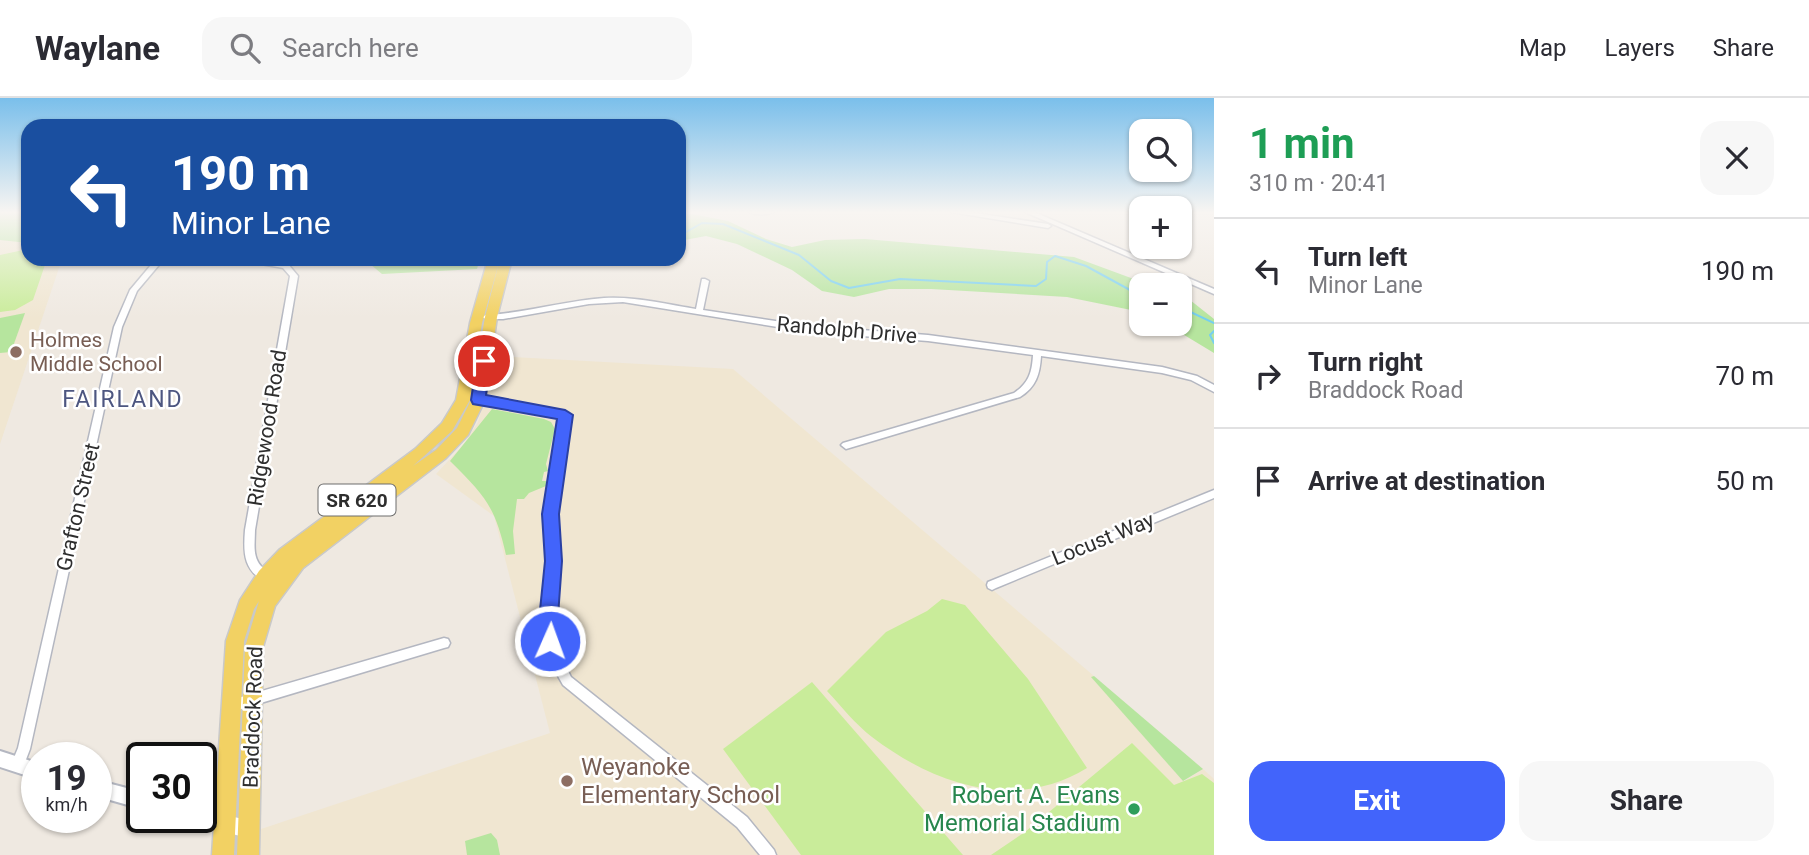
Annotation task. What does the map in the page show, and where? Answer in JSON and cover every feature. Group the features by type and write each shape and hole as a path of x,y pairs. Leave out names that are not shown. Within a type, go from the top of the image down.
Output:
{"main road":[{"name":"Braddock Road","path":"223,855 231,706 238,631 246,606 271,580 448,448 463,431 471,400 493,266"},
{"name":"Braddock Road","path":"484,317 503,266"},
{"name":"Braddock Road","path":"247,855 254,647 271,580"}],"street":[{"path":"1110,247 1214,292"},
{"name":"Grafton Street","path":"17,765 24,748 118,327 134,290 154,266"},
{"name":"Ridgewood Road","path":"271,580 251,565 250,530 294,276 290,268 285,266"},
{"path":"699,312 705,281"},
{"name":"Randolph Drive","path":"484,317 616,300 809,329 880,332 1173,372 1194,378 1214,389"},
{"path":"846,445 1017,395 1026,390 1035,377 1037,353"},
{"path":"471,400 497,401 565,415 550,514 553,576 547,630 556,650 560,669 567,681 742,822 769,855"},
{"name":"Locust Way","path":"992,585 1214,494"},
{"path":"231,706 444,643"},
{"path":"0,759 21,766"},
{"path":"217,823 248,829"}],"shaded area":[{"name":"Holmes Middle School","path":"0,247 21,247 21,266 60,266 0,444"},
{"path":"492,356 733,369 1094,676 1092,677 1184,781 1203,769 1214,779 1214,855 261,855 261,829 550,733 494,516 436,474 464,444 478,422 489,383"}],"green space":[{"path":"744,247 962,247 1074,257 1129,277 1129,310 1067,297 889,289 854,297 822,291 792,270"},
{"path":"21,250 21,266 45,266 33,300 15,310 0,312 0,255"},
{"path":"372,266 478,266 477,269 382,274"},
{"path":"1192,302 1214,319 1214,353 1186,336 1192,336"},
{"path":"25,313 11,352 0,353 0,318"},
{"path":"492,409 544,419 551,422 555,429 546,464 548,471 544,472 542,481 546,481 546,486 529,493 524,499 517,499 513,531 515,554 506,555 493,513 480,493 450,461"},
{"path":"942,599 965,605 1028,679 1087,768 1060,781 1032,788 1004,790 949,780 896,754 872,737 827,691 886,632 927,611"},
{"path":"1094,676 1203,769 1183,781 1091,677"},
{"path":"812,682 963,855 801,855 723,749"},
{"name":"Robert A. Evans Memorial Stadium","path":"1132,743 1174,785 1202,774 1214,783 1214,855 991,855 1025,832"},
{"path":"491,833 497,840 500,855 467,855 465,841"}],"waterway":[{"path":"780,247 799,255 831,281 849,288 900,279 1036,286 1046,279 1047,262 1055,256 1086,266 1129,289"},
{"path":"1192,313 1214,323"},
{"path":"1214,331 1210,335 1214,343"}],"place":[{"name":"Holmes Middle School","path":"16,352"},
{"name":"Weyanoke Elementary School","path":"567,781"},
{"name":"Robert A. Evans Memorial Stadium","path":"1134,809"}],"district":[{"name":"FAIRLAND","path":"123,399"}],"route":[{"path":"484,361 478,400 497,401 565,415 550,514 554,561 547,630 550,641"}]}
